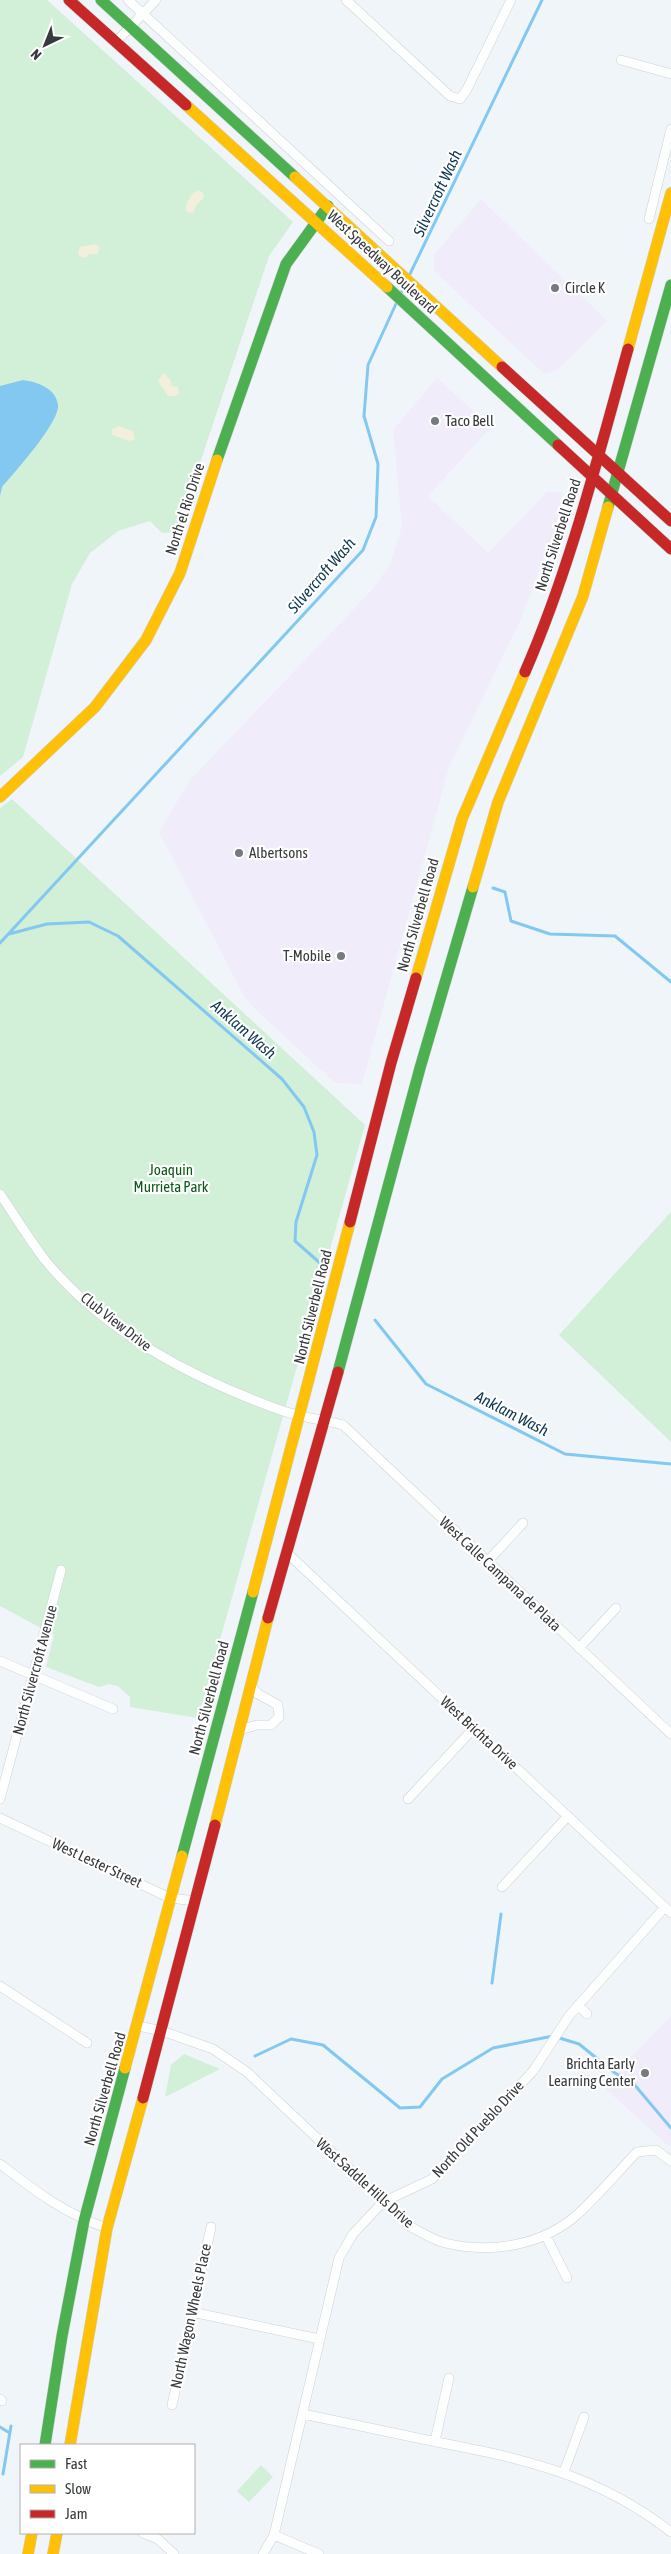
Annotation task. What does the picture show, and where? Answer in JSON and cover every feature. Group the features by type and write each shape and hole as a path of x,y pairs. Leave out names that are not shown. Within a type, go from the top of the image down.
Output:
{"main road":[{"name":"West Speedway Boulevard","path":"69,0 414,311 671,549"},
{"name":"West Speedway Boulevard","path":"102,0 395,266 671,521"},
{"name":"North Silverbell Road","path":"45,2444 62,2336 84,2220 138,2026 170,1898 301,1415 391,1063 462,819 540,638 594,477 671,193"},
{"name":"North el Rio Drive","path":"0,797 95,707 146,640 180,573 203,499 286,264 315,221 328,206"},
{"path":"70,2444 107,2228 162,2031 286,1552 325,1421 420,1068 498,802 583,596 671,286"},
{"path":"462,356 476,341"},
{"path":"266,1545 286,1552"},
{"path":"28,2554 32,2534"},
{"path":"53,2554 57,2534"}],"street":[{"name":"West Speedway Boulevard","path":"128,0 389,242"},
{"path":"116,42 156,0"},
{"path":"346,0 450,96 460,99 466,92 511,0"},
{"path":"620,60 671,74"},
{"path":"649,219 671,129"},
{"name":"North el Rio Drive","path":"328,206 338,194"},
{"name":"Club View Drive","path":"0,1194 46,1260 90,1306 142,1346 207,1379 281,1410 325,1421"},
{"name":"West Calle Campana de Plata","path":"325,1421 343,1425 671,1734"},
{"path":"487,1562 523,1523"},
{"name":"West Brichta Drive","path":"286,1552 668,1910"},
{"name":"North Silvercroft Avenue","path":"0,1798 61,1570"},
{"path":"579,1648 616,1608"},
{"path":"0,1661 113,1709"},
{"path":"239,1730 257,1725 271,1725 279,1717 278,1705 258,1694 251,1685"},
{"path":"408,1799 474,1728"},
{"path":"502,1887 568,1816"},
{"name":"West Lester Street","path":"0,1818 170,1898 196,1901"},
{"name":"North Old Pueblo Drive","path":"263,2554 274,2535 339,2258 353,2234 383,2202 432,2179 534,2071 578,2005 668,1910"},
{"path":"0,1986 87,2043"},
{"path":"578,2005 587,2014"},
{"name":"West Saddle Hills Drive","path":"138,2026 162,2031 213,2049 247,2072 410,2227 443,2243 477,2248 512,2246 546,2236 578,2214 637,2152 649,2149 662,2153 671,2161"},
{"path":"0,2164 54,2204 84,2220 107,2228"},
{"name":"North Wagon Wheels Place","path":"172,2405 210,2227"},
{"path":"546,2236 567,2278"},
{"path":"192,2312 319,2339"},
{"path":"435,2441 449,2378"},
{"path":"303,2414 508,2455 564,2472 647,2513 671,2532"},
{"path":"564,2472 584,2417"},
{"path":"146,2534 158,2539 174,2554"},
{"path":"274,2535 319,2554"}],"shaded area":[{"path":"481,199 607,321 556,371 544,374 434,271 434,255"},
{"path":"437,378 491,427 428,496 488,553 547,492 563,492 557,524 520,621 449,767 362,1084 335,1083 253,1007 243,994 159,832 190,780 371,591 390,565 402,526 393,430"},
{"name":"Brichta Early Learning Center","path":"671,2016 671,2148 606,2089 631,2057"}],"green space":[{"path":"0,0 47,0 293,222 269,256 177,532 162,533 150,521 118,531 90,553 72,584 23,757 0,776"},
{"name":"Joaquin Murrieta Park","path":"12,799 365,1125 198,1718 130,1707 130,1697 118,1686 109,1684 99,1687 46,1667 54,1635 0,1606 0,808"},
{"path":"671,1212 671,1442 559,1335"},
{"path":"184,2054 220,2069 165,2097 171,2065"},
{"path":"261,2465 273,2477 249,2502 237,2491"}],"sand":[{"path":"199,190 203,193 204,198 197,204 194,212 189,213 186,210 188,201"},
{"path":"96,244 100,248 97,254 90,254 85,258 79,256 80,247"},
{"path":"163,373 170,379 172,386 178,387 179,393 176,396 168,396 158,381"},
{"path":"119,426 133,431 135,439 130,441 112,435 112,429"}],"water":[{"path":"23,380 40,384 50,390 54,394 58,405 57,413 44,435 2,487 0,496 0,386"}],"waterway":[{"name":"Silvercroft Wash","path":"409,276 542,0"},
{"name":"Silvercroft Wash","path":"0,943 363,550 376,517 378,464 364,416 368,365 406,282"},
{"path":"493,888 505,892 511,921 550,934 615,936 671,982"},
{"name":"Anklam Wash","path":"9,934 47,924 89,922 118,936 282,1079 304,1107 314,1132 317,1155 296,1222 295,1241 320,1263"},
{"name":"Anklam Wash","path":"375,1320 426,1384 565,1454 671,1464"},
{"path":"492,1983 501,1914"},
{"path":"255,2056 291,2039 323,2045 400,2108 420,2107 442,2079 493,2048 553,2036 579,2044 615,2073 633,2083 671,2128"},
{"path":"3,2474 11,2426"},
{"path":"0,2427 8,2432"}],"traffic: fast":[{"path":"101,0 295,177"},
{"path":"217,460 286,264 328,206"},
{"path":"608,507 671,285"},
{"path":"387,287 558,445"},
{"path":"338,1372 420,1068 473,887"},
{"path":"182,1856 253,1592"},
{"path":"45,2444 62,2336 84,2221 125,2068"}],"traffic: slow":[{"path":"186,105 387,287"},
{"path":"295,177 502,367"},
{"path":"628,349 671,193"},
{"path":"0,797 95,707 146,640 180,573 217,460"},
{"path":"473,887 498,802 583,596 608,507"},
{"path":"416,978 462,819 525,672"},
{"path":"253,1592 350,1222"},
{"path":"215,1825 268,1618"},
{"path":"125,2068 182,1856"},
{"path":"70,2444 107,2228 143,2098"},
{"path":"28,2554 32,2534"},
{"path":"53,2554 57,2534"}],"traffic: jam":[{"path":"69,0 186,105"},
{"path":"525,672 556,593 569,553 594,472 628,349"},
{"path":"502,367 671,521"},
{"path":"558,445 671,549"},
{"path":"350,1222 391,1063 416,978"},
{"path":"268,1618 338,1372"},
{"path":"143,2098 215,1825"}],"place":[{"name":"Circle K","path":"555,288"},
{"name":"Taco Bell","path":"435,421"},
{"name":"Albertsons","path":"239,853"},
{"name":"T-Mobile","path":"341,956"},
{"name":"Brichta Early Learning Center","path":"645,2073"}]}
